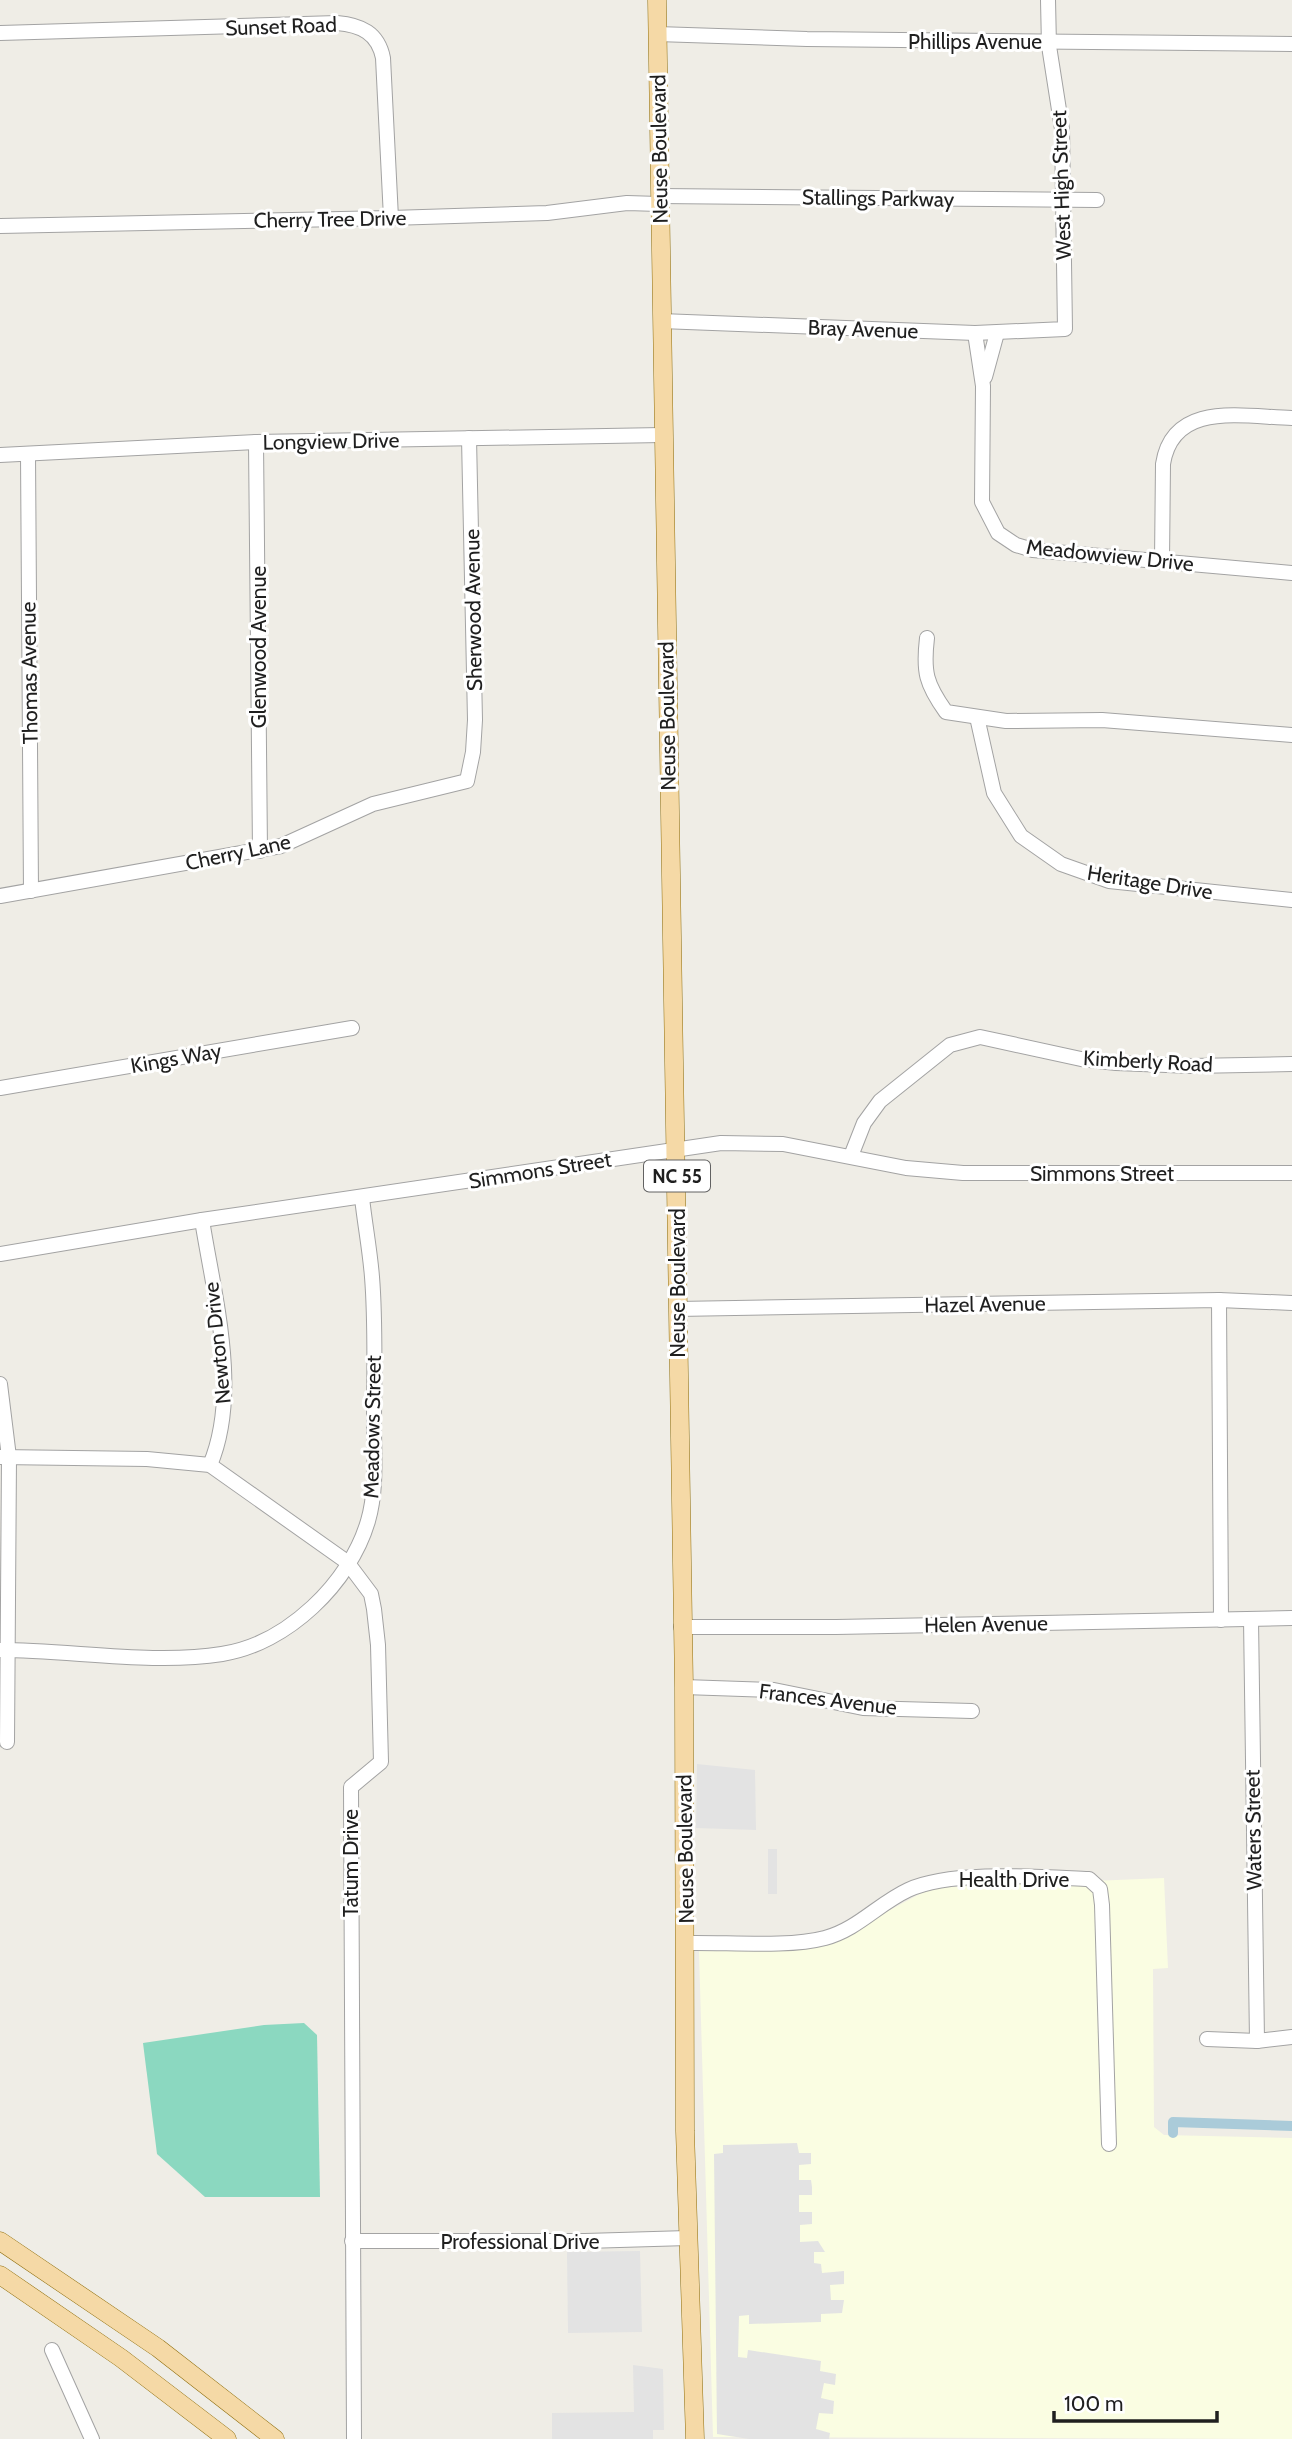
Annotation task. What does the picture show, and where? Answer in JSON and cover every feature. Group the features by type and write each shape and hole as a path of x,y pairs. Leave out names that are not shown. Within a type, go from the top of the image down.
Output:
{"main road":[{"name":"Neuse Boulevard","path":"657,0 684,1687 688,2238 695,2439"},
{"path":"0,2241 158,2348 275,2439"},
{"path":"0,2275 121,2358 227,2439"}],"street":[{"name":"West High Street","path":"1048,0 1048,42 1062,129 1065,329"},
{"name":"Sunset Road","path":"0,33 337,23 359,27 377,41 383,58 391,218"},
{"name":"Phillips Avenue","path":"657,34 820,40 1292,44"},
{"name":"Cherry Tree Drive","path":"0,226 547,213 659,200"},
{"name":"Stallings Parkway","path":"659,200 1097,200"},
{"name":"Bray Avenue","path":"661,321 975,333 1065,329"},
{"name":"Meadowview Drive","path":"983,386 996,332"},
{"name":"Meadowview Drive","path":"975,333 983,386 982,502 998,533 1016,545 1033,550 1292,573"},
{"path":"1162,561 1163,464 1165,448 1173,434 1191,422 1210,416 1292,418"},
{"name":"Longview Drive","path":"0,455 256,442 662,435"},
{"name":"Sherwood Avenue","path":"467,781 473,752 475,720 469,438"},
{"name":"Glenwood Avenue","path":"256,442 260,851"},
{"name":"Thomas Avenue","path":"28,454 31,891"},
{"path":"927,638 924,669 932,692 946,712 1006,721 1102,720 1292,735"},
{"name":"Heritage Drive","path":"977,717 994,793 1021,836 1060,864 1109,881 1292,900"},
{"name":"Cherry Lane","path":"0,896 260,851 307,836 373,804 467,781"},
{"name":"Kings Way","path":"0,1088 352,1028"},
{"name":"Kimberly Road","path":"851,1156 864,1123 888,1094 950,1045 980,1037 1081,1059 1116,1063 1192,1066 1292,1064"},
{"name":"Simmons Street","path":"0,1254 202,1220 362,1198 676,1148 761,1143 851,1156 906,1168 963,1172 1292,1173"},
{"name":"Meadows Street","path":"4,1650 209,1656 242,1650 292,1625 316,1605 347,1562 368,1522 374,1487 372,1278 362,1198"},
{"name":"Newton Drive","path":"202,1220 226,1393 221,1440 210,1465"},
{"path":"1219,1300 1221,1620"},
{"name":"Hazel Avenue","path":"677,1309 1219,1300 1292,1303"},
{"path":"0,1384 5,1457 4,1650 7,1742"},
{"name":"Tatum Drive","path":"5,1457 147,1459 210,1465 347,1562 371,1594 378,1645 381,1762 351,1787 354,2439"},
{"name":"Helen Avenue","path":"681,1627 1292,1618"},
{"name":"Waters Street","path":"1251,1619 1257,2041"},
{"name":"Frances Avenue","path":"684,1687 774,1690 863,1708 972,1711"},
{"name":"Health Drive","path":"686,1943 823,1938 851,1928 906,1891 933,1881 960,1878 1089,1880 1100,1889 1102,1905 1110,2144"},
{"path":"1207,2039 1257,2041 1292,2037"},
{"name":"Professional Drive","path":"352,2241 688,2238"},
{"path":"52,2350 92,2439"}],"shaded area":[{"path":"697,1764 755,1770 756,1830 696,1828"},
{"path":"768,1849 777,1849 777,1894 768,1894"},
{"path":"1164,1878 1168,1968 1153,1969 1154,2127 1164,2135 1292,2138 1292,2439 713,2437 699,1951 828,1943 931,1888"},
{"path":"797,2143 799,2153 811,2153 811,2164 799,2165 799,2180 811,2180 812,2187 812,2195 799,2195 799,2212 812,2212 812,2224 800,2225 800,2242 818,2241 825,2252 814,2252 814,2263 821,2264 822,2273 844,2271 844,2284 830,2285 831,2300 844,2300 842,2313 821,2314 821,2322 749,2324 749,2315 739,2316 738,2357 747,2358 748,2350 821,2361 820,2371 836,2374 835,2385 824,2383 821,2398 834,2401 833,2414 819,2413 816,2429 830,2433 829,2439 749,2439 717,2434 714,2154 723,2153 723,2145"},
{"path":"640,2251 642,2332 568,2333 567,2252"},
{"path":"633,2365 663,2369 664,2430 653,2430 653,2439 552,2439 552,2413 634,2412"}],"green space":[{"path":"304,2023 317,2035 320,2197 205,2197 157,2154 143,2043 264,2025"}],"waterway":[{"path":"1173,2133 1173,2122 1292,2126"}]}
